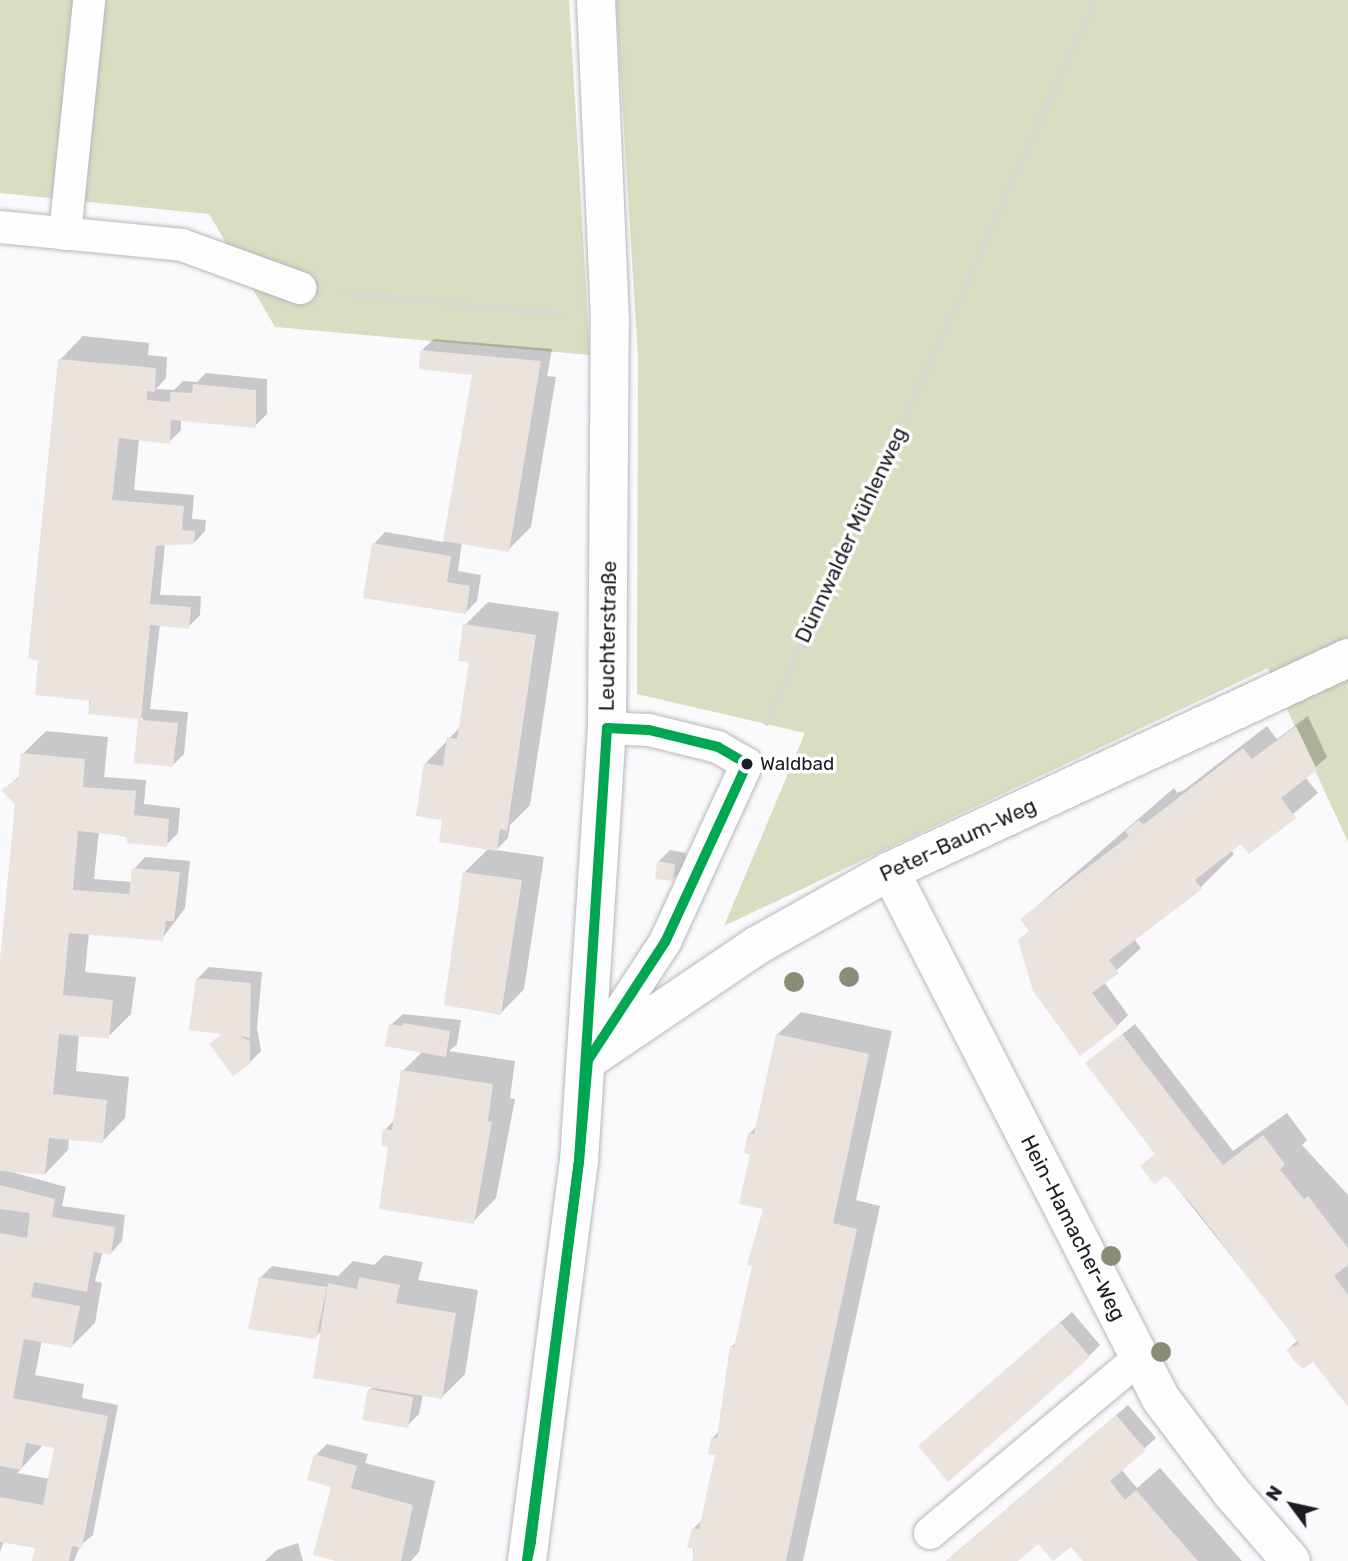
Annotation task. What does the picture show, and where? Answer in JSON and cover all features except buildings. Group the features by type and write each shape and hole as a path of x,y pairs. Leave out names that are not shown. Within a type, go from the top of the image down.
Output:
{"street":[{"name":"Leuchterstraße","path":"527,1561 588,1060 607,728 610,320 596,0"},
{"name":"Peter-Baum-Weg","path":"588,1060 758,945 890,871 1348,658"},
{"name":"Hein-Hamacher-Weg","path":"890,871 1161,1399 1231,1492 1291,1561"}],"lane":[{"path":"65,234 89,0"},
{"path":"0,227 182,245 300,289"},
{"path":"588,1060 665,942 747,764 718,747 649,730 607,728"},
{"path":"930,1533 1139,1358"}],"path":[{"name":"Dünnwalder Mühlenweg","path":"747,764 1095,0"},
{"path":"300,289 610,320"}],"green space":[{"path":"0,0 569,0 590,355 275,327 209,214 0,193"},
{"path":"616,0 1348,0 1348,842 1268,668 724,926 805,733 637,694 638,358"}],"transit line":[{"path":"607,728 649,730 718,747 747,764 665,942 588,1060 579,1161 607,728"},
{"path":"579,1161 531,1542 527,1561 579,1161"}],"place":[{"name":"Waldbad","path":"747,764"}]}
